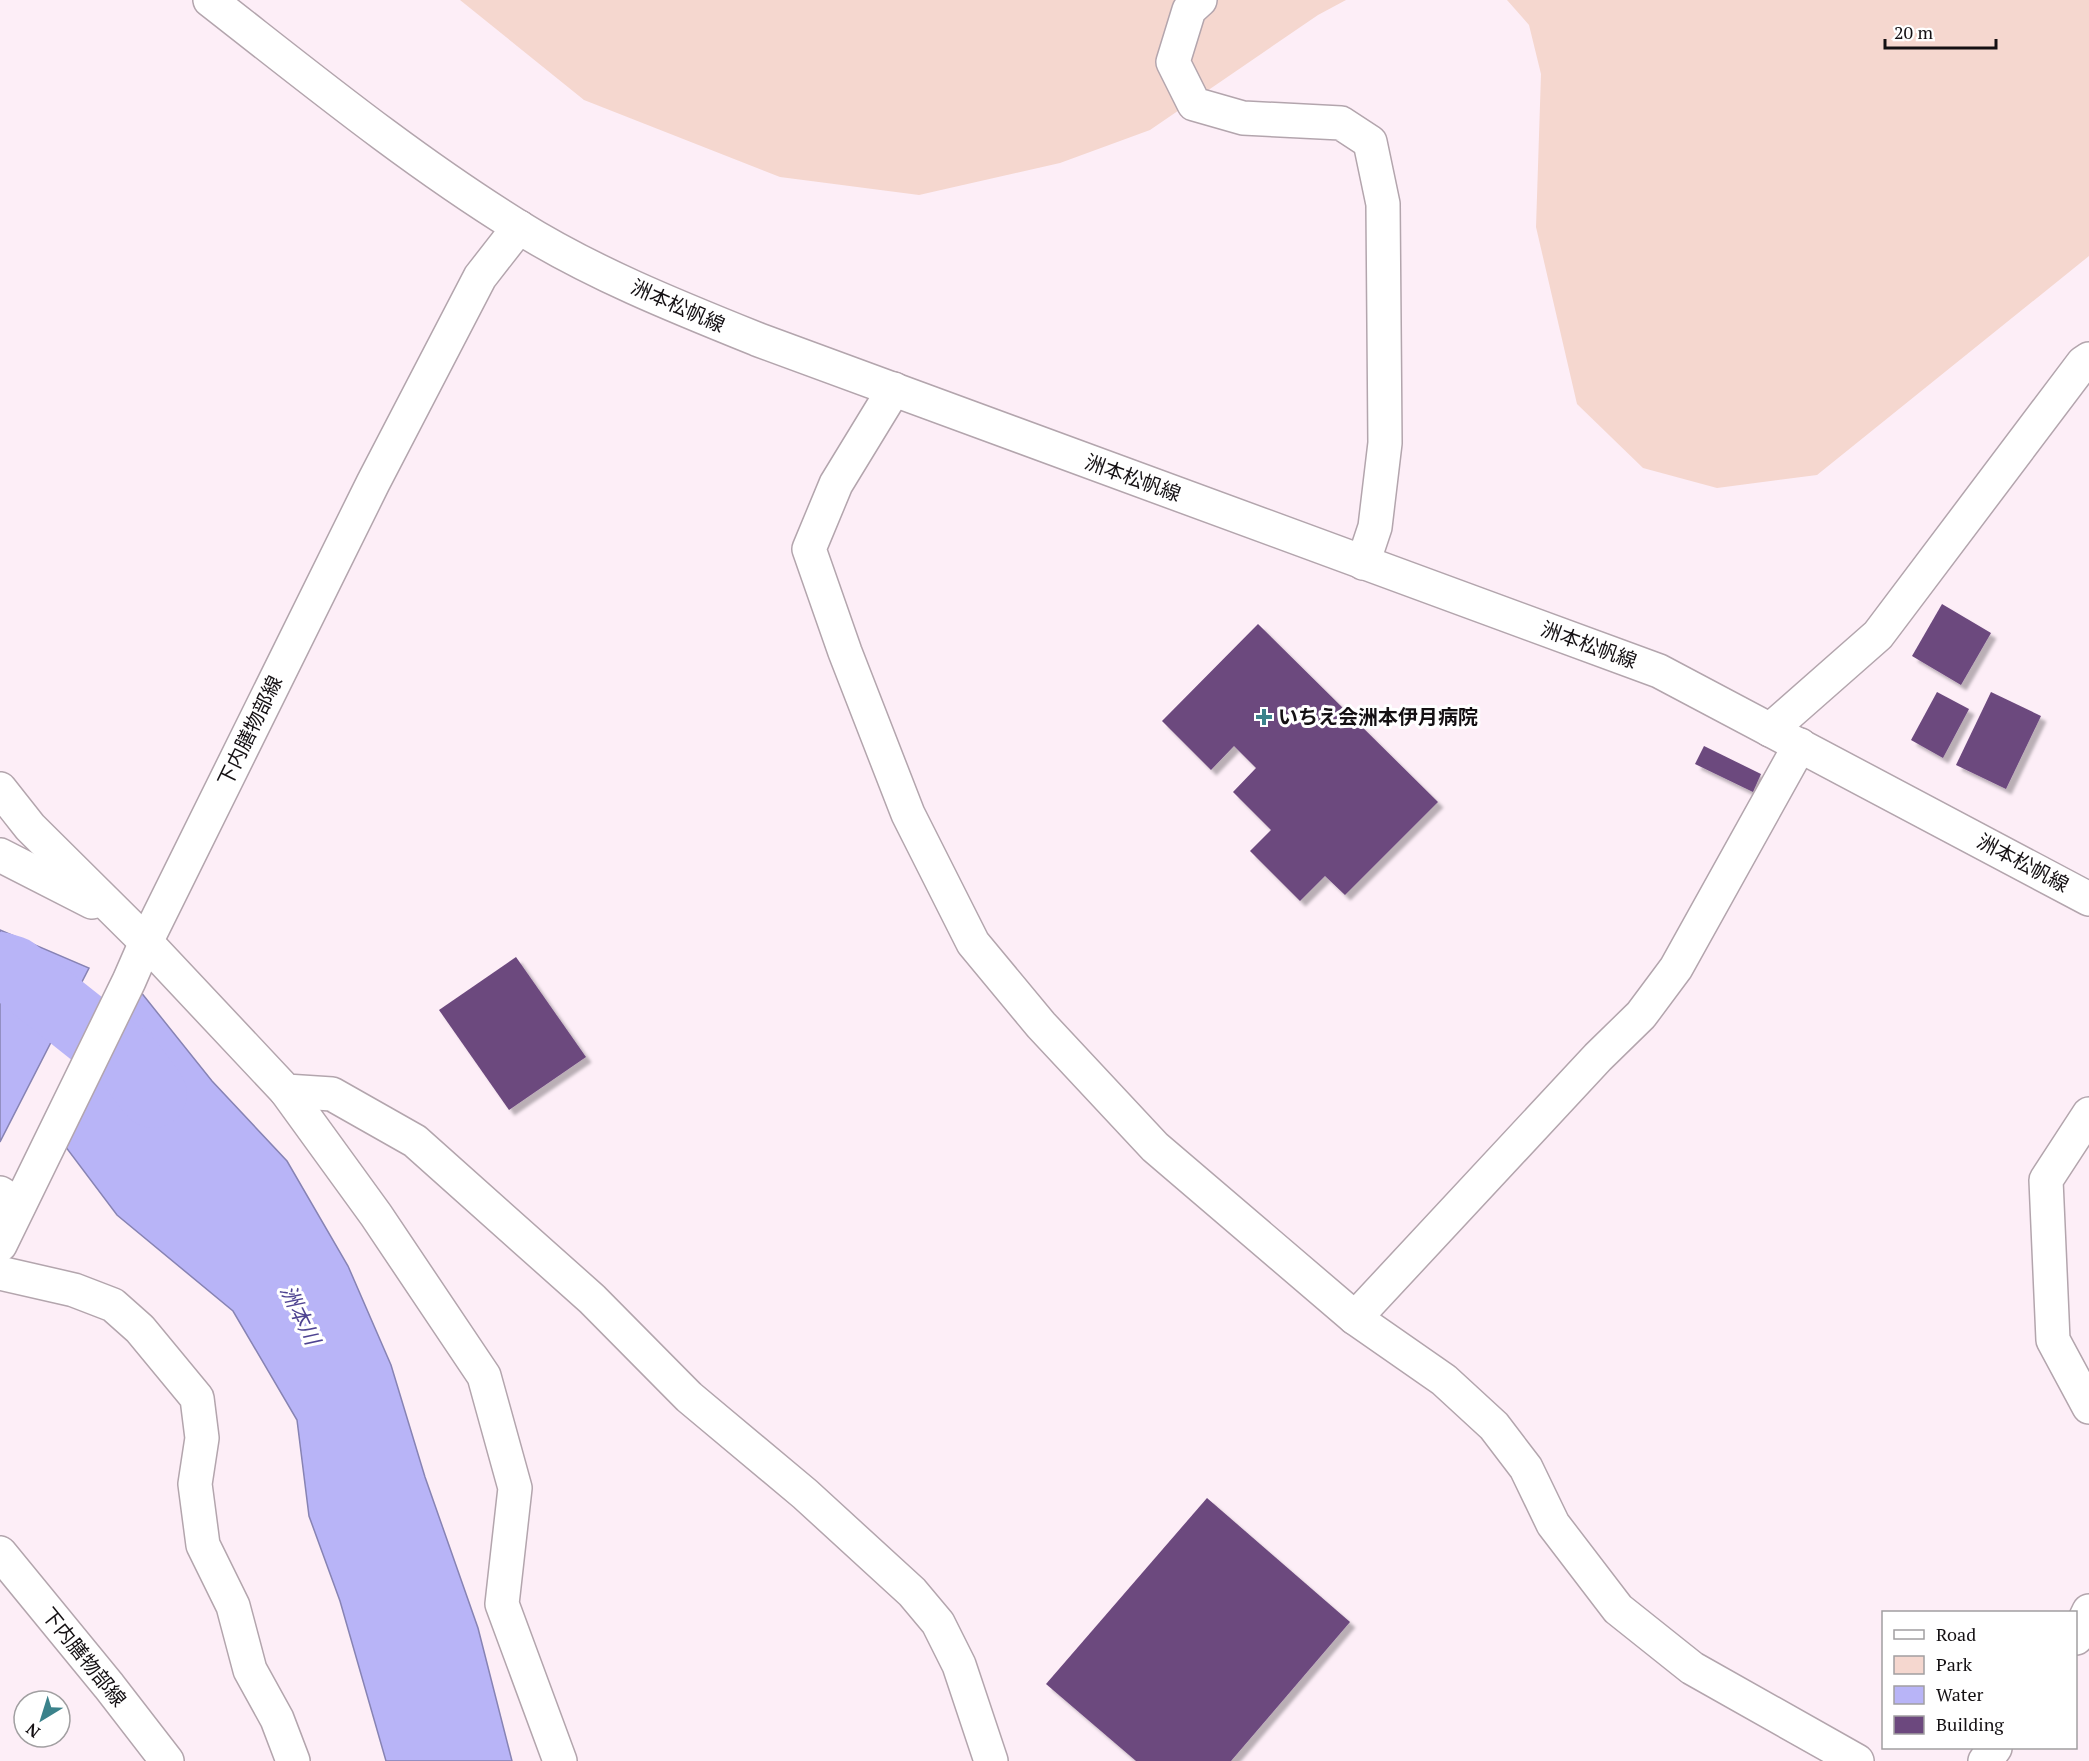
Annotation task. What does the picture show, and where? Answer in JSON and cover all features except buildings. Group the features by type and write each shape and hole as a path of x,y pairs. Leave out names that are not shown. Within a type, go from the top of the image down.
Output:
{"street":[{"name":"洲本松帆線","path":"210,0 413,155 519,227 594,268 680,308 759,340 1659,671 2089,899"},
{"path":"1200,0 1189,10 1173,62 1194,104 1243,118 1341,123 1370,142 1383,204 1385,443 1375,527 1362,563"},
{"name":"下内膳物部線","path":"0,1245 9,1199 129,981 146,942 394,442 480,277 519,227"},
{"path":"1770,730 1878,635 2083,363 2089,359"},
{"path":"894,389 836,484 809,549 845,652 908,814 973,943 1041,1025 1155,1147 1354,1318 1444,1380 1494,1426 1526,1468 1553,1524 1618,1610 1692,1668 1857,1761"},
{"path":"1354,1318 1598,1057 1641,1015 1682,958 1800,745"},
{"path":"0,789 30,827 146,942 286,1091 376,1215 484,1376 514,1488 502,1604 560,1761"},
{"path":"0,855 116,912"},
{"path":"286,1091 332,1094 415,1141 592,1299 689,1397 805,1494 912,1592 938,1623 959,1665 990,1761"},
{"path":"2089,1114 2046,1180 2053,1340 2089,1407"},
{"path":"0,1273 74,1290 113,1305 140,1329 197,1398 202,1438 195,1484 203,1545 233,1606 250,1670 277,1719 293,1761"},
{"name":"下内膳物部線","path":"0,1553 167,1761"},
{"path":"2077,1636 2089,1611"},
{"path":"1985,1761 1994,1749"}],"green space":[{"path":"460,0 1346,0 1318,15 1150,130 1060,163 919,195 780,177 584,100"},
{"path":"1507,0 2089,0 2089,256 1817,475 1717,488 1643,468 1577,404 1536,227 1541,74 1529,25"}],"water":[{"path":"0,930 89,968 0,1142"},
{"path":"140,991 212,1081 287,1161 348,1266 391,1365 425,1477 478,1628 512,1761 386,1761 340,1601 309,1516 297,1420 233,1311 117,1215 65,1146"}],"waterway":[{"name":"洲本川","path":"0,966 13,970 129,1062 153,1094"}],"place":[{"name":"いちえ会洲本伊月病院","path":"1264,717"}]}
